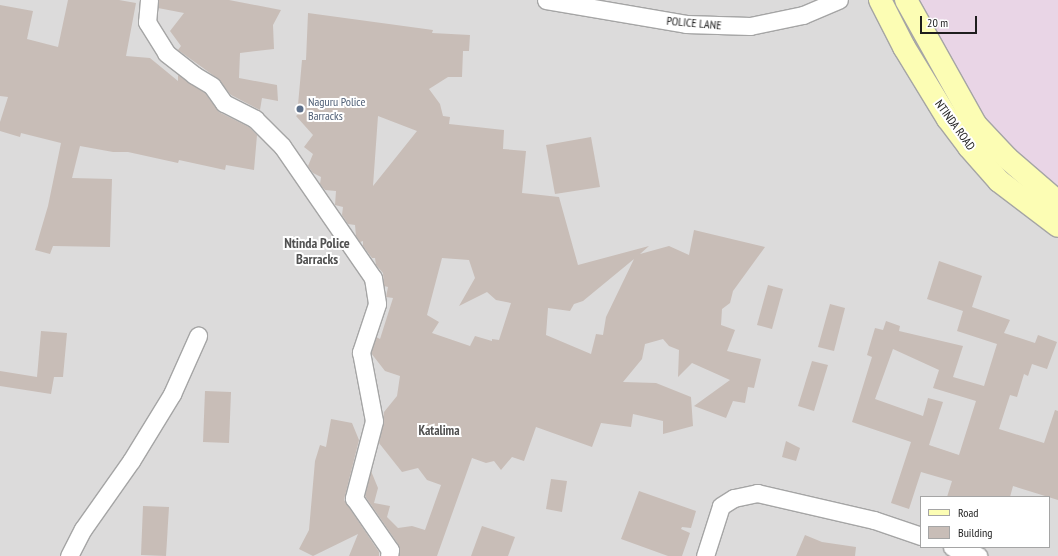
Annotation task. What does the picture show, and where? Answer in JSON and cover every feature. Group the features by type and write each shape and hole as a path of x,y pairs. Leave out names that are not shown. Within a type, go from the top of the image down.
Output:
{"main road":[{"name":"NTINDA ROAD","path":"880,0 912,60 948,119 969,146 999,181 1058,226"},
{"name":"NTINDA ROAD","path":"906,0 976,125 1007,158 1058,202"}],"street":[{"path":"149,0 147,22 166,53 194,75 212,86 224,103 255,119 282,146 373,278 377,304 361,352 374,421 354,498 387,544 390,550 389,556"},
{"name":"POLICE LANE","path":"546,0 686,24 750,26 803,15 839,0"},
{"path":"68,556 83,529 131,460 172,394 198,336"},
{"path":"705,556 721,506 734,498 757,493 874,520 920,536"},
{"path":"955,548 978,556"}],"shaded area":[{"path":"0,0 1058,0 1058,556 0,556"},
{"path":"918,0 1058,0 1058,187 1032,172 988,129"}],"building":[{"path":"68,0 119,0 136,3 126,56 150,58 178,81 178,75 205,93 219,112 249,127 257,135 254,170 226,165 225,170 179,160 178,163 128,152 113,152 80,146 72,178 112,179 110,247 53,246 50,254 35,250 48,206 61,143 21,133 20,137 0,131 0,122 8,97 0,96 0,5 33,11 27,39 58,47"},
{"path":"159,0 229,0 281,10 273,25 274,49 240,53 239,78 277,85 278,101 262,98 260,110 231,95 217,78 178,50 181,46 170,31 184,13 158,8"},
{"path":"308,13 433,30 432,33 470,35 469,51 463,51 462,77 448,77 429,89 440,104 443,116 450,117 449,124 504,130 503,149 526,151 522,193 559,197 578,265 649,246 640,254 669,246 689,255 694,230 765,247 733,291 730,303 722,309 721,325 735,330 727,351 761,359 754,388 748,387 745,403 733,401 726,418 694,406 730,380 692,363 678,377 679,350 669,346 663,339 645,344 642,359 623,382 656,383 691,397 693,426 663,434 663,421 633,414 631,427 601,423 592,447 536,427 524,461 512,457 501,470 494,461 486,463 472,458 437,556 399,556 398,544 365,496 371,471 378,488 374,503 390,506 387,517 398,528 412,526 425,530 441,485 427,480 418,468 402,472 379,443 384,412 397,396 400,376 385,371 371,353 376,337 380,339 393,298 386,297 388,287 384,286 383,273 376,265 375,258 372,258 363,246 363,241 360,242 356,236 355,225 348,224 342,215 343,207 335,205 336,191 325,190 320,184 321,177 313,173 308,166 313,154 304,147 313,135 296,116 306,107 298,105 302,60 306,60","holes":["378,116 417,131 373,186","442,258 469,260 475,278 459,306 487,292 496,300 511,303 499,340 492,339 492,341 475,336 470,346 432,333 439,322 427,315","634,259 606,317 603,335 596,334 591,354 546,335 548,308 570,311 574,304 583,301"]},
{"path":"591,137 600,187 555,194 546,145"},
{"path":"939,261 982,276 972,307 1010,320 1004,333 1035,343 1038,335 1057,342 1047,369 1032,364 1028,376 1024,374 1017,397 1010,395 999,429 1044,443 1055,410 1058,411 1058,500 1050,498 1050,496 1045,496 1013,486 1010,496 947,496 952,481 921,472 909,509 891,503 911,442 852,422 872,357 867,355 875,328 883,330 886,321 900,326 899,331 963,346 953,377 984,386 997,344 957,331 963,311 927,299","holes":["893,349 939,370 933,388 976,401 959,455 929,445 943,402 928,398 923,416 875,399"]},
{"path":"768,285 783,289 772,329 757,325"},
{"path":"830,304 845,308 834,351 818,347"},
{"path":"41,331 67,333 63,377 54,377 51,394 0,386 0,371 37,377"},
{"path":"812,361 828,365 814,411 798,406"},
{"path":"205,391 231,392 229,443 203,442"},
{"path":"331,419 352,423 359,440 344,500 379,552 379,556 349,556 358,534 313,556 299,549 309,530 315,461 320,445 326,447"},
{"path":"786,441 800,448 796,461 782,457"},
{"path":"551,479 567,481 562,512 546,509"},
{"path":"639,491 696,511 691,528 682,527 681,529 690,533 682,556 668,556 621,539"},
{"path":"143,506 169,507 166,556 141,555"},
{"path":"482,526 515,537 508,556 471,556"},
{"path":"805,535 822,542 856,547 855,556 796,556"}],"place":[{"name":"Naguru Police Barracks","path":"300,109"}],"district":[{"name":"Ntinda Police Barracks","path":"317,252"},
{"name":"Katalima","path":"439,431"}]}
